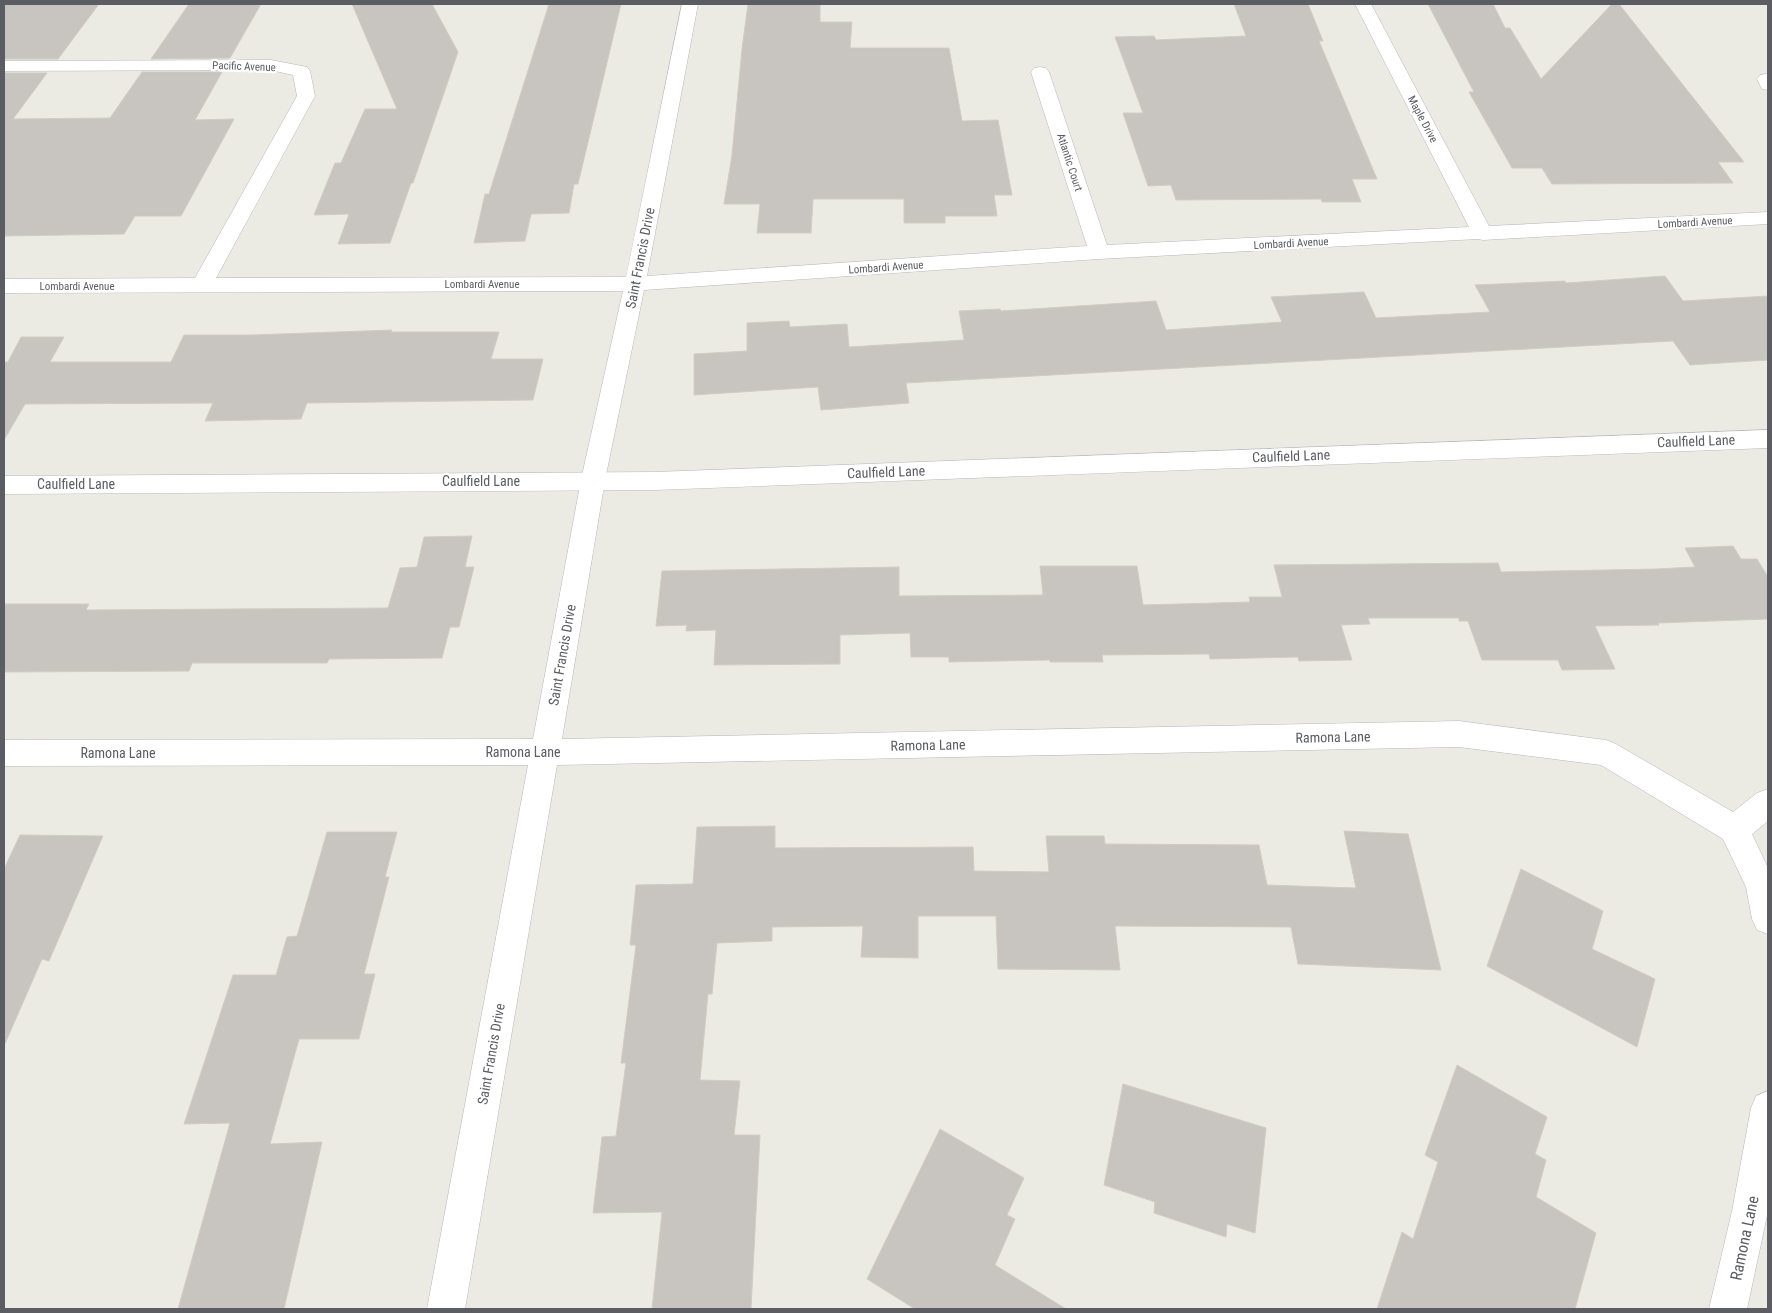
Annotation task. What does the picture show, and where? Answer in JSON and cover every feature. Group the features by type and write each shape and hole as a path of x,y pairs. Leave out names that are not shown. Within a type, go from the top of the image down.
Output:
{"street":[{"name":"Saint Francis Drive","path":"446,1309 593,480 636,284 690,4"},
{"name":"Maple Drive","path":"1363,4 1484,234"},
{"name":"Pacific Avenue","path":"4,66 270,65 302,72 306,96 201,286"},
{"name":"Atlantic Court","path":"1040,72 1100,252"},
{"name":"Lombardi Avenue","path":"4,286 636,284 1100,252 1484,234 1768,218"},
{"name":"Caulfield Lane","path":"4,485 672,480 1768,439"},
{"name":"Ramona Lane","path":"4,753 545,752 1459,734 1606,753 1734,829"},
{"path":"1768,804 1734,829 1761,886 1768,919"},
{"name":"Ramona Lane","path":"1728,1309 1750,1211 1768,1108"}],"building":[{"path":"4,4 99,4 58,59 4,59"},
{"path":"189,4 261,4 230,58 151,59"},
{"path":"352,4 432,4 458,52 413,183 411,183 390,243 338,244 349,214 314,215 335,163 341,163 365,109 397,109"},
{"path":"549,4 621,4 578,184 574,184 569,213 531,214 525,241 474,243 485,194 489,194"},
{"path":"748,4 820,4 820,22 852,22 850,48 949,48 962,121 998,120 1012,195 994,195 997,216 945,216 945,223 904,223 904,199 813,199 811,233 757,233 760,204 724,204 732,155"},
{"path":"1234,4 1308,4 1323,41 1319,41 1377,179 1352,179 1361,202 1322,202 1321,199 1176,200 1171,185 1148,186 1123,113 1143,113 1115,37 1154,36 1156,40 1246,36"},
{"path":"1428,4 1493,4 1505,28 1510,28 1541,79 1612,4 1619,4 1744,162 1718,162 1733,183 1552,184 1542,168 1512,168 1469,92 1474,92"},
{"path":"142,72 222,72 195,120 234,119 181,216 135,216 124,234 4,236 4,73 47,73 13,119 110,118"},
{"path":"1665,276 1683,301 1768,296 1768,360 1690,365 1673,341 906,383 909,403 821,410 818,387 694,395 694,354 747,351 747,323 789,321 790,327 847,324 849,347 964,340 959,311 1000,309 1001,311 1156,301 1166,330 1282,322 1271,297 1364,292 1376,318 1490,312 1475,285 1565,281 1566,283"},
{"path":"392,330 391,332 499,332 491,359 543,359 533,400 307,403 301,419 205,421 213,403 25,404 4,440 4,362 8,362 21,337 64,337 50,362 171,362 184,335 252,335"},
{"path":"472,536 465,567 474,567 459,627 450,627 442,658 329,659 327,663 192,663 189,671 4,672 4,604 89,604 86,610 388,608 400,568 417,567 424,537"},
{"path":"1733,546 1741,559 1757,559 1768,577 1768,619 1658,623 1659,625 1595,626 1615,669 1562,670 1558,660 1482,660 1468,621 1459,621 1459,618 1368,618 1370,624 1341,625 1352,660 1299,661 1298,657 1210,659 1209,654 1102,655 1103,662 1050,662 1050,660 949,662 949,657 911,657 910,633 840,635 840,664 714,665 716,630 686,631 687,625 656,626 662,571 899,567 899,596 1043,595 1040,566 1137,566 1143,605 1250,602 1249,597 1282,597 1274,565 1498,563 1501,572 1656,569 1695,567 1685,548"},
{"path":"775,826 775,848 973,847 974,871 1049,872 1046,836 1104,836 1105,844 1259,845 1267,885 1356,888 1344,831 1408,834 1441,970 1298,964 1291,927 1115,926 1120,970 998,969 996,916 918,916 918,958 861,957 863,926 772,927 772,941 717,943 712,994 708,994 700,1080 740,1081 734,1135 760,1135 751,1309 652,1309 662,1212 593,1213 602,1137 616,1136 626,1063 621,1063 636,945 630,945 636,885 693,884 697,827"},
{"path":"327,832 397,832 385,877 389,877 364,974 375,974 359,1039 299,1039 270,1144 322,1142 284,1309 178,1309 230,1123 184,1124 233,975 276,975 287,937 297,936"},
{"path":"20,835 103,836 49,961 42,959 4,1046 4,869"},
{"path":"1521,869 1603,911 1592,949 1655,979 1637,1047 1487,966"},
{"path":"1457,1065 1547,1117 1535,1154 1546,1160 1536,1197 1596,1233 1575,1309 1377,1309 1402,1232 1413,1239 1438,1162 1425,1155"},
{"path":"1123,1084 1266,1128 1255,1233 1227,1224 1226,1237 1154,1213 1155,1202 1104,1185"},
{"path":"940,1129 1024,1178 1007,1215 1015,1219 995,1265 1066,1309 915,1309 867,1279"}]}
